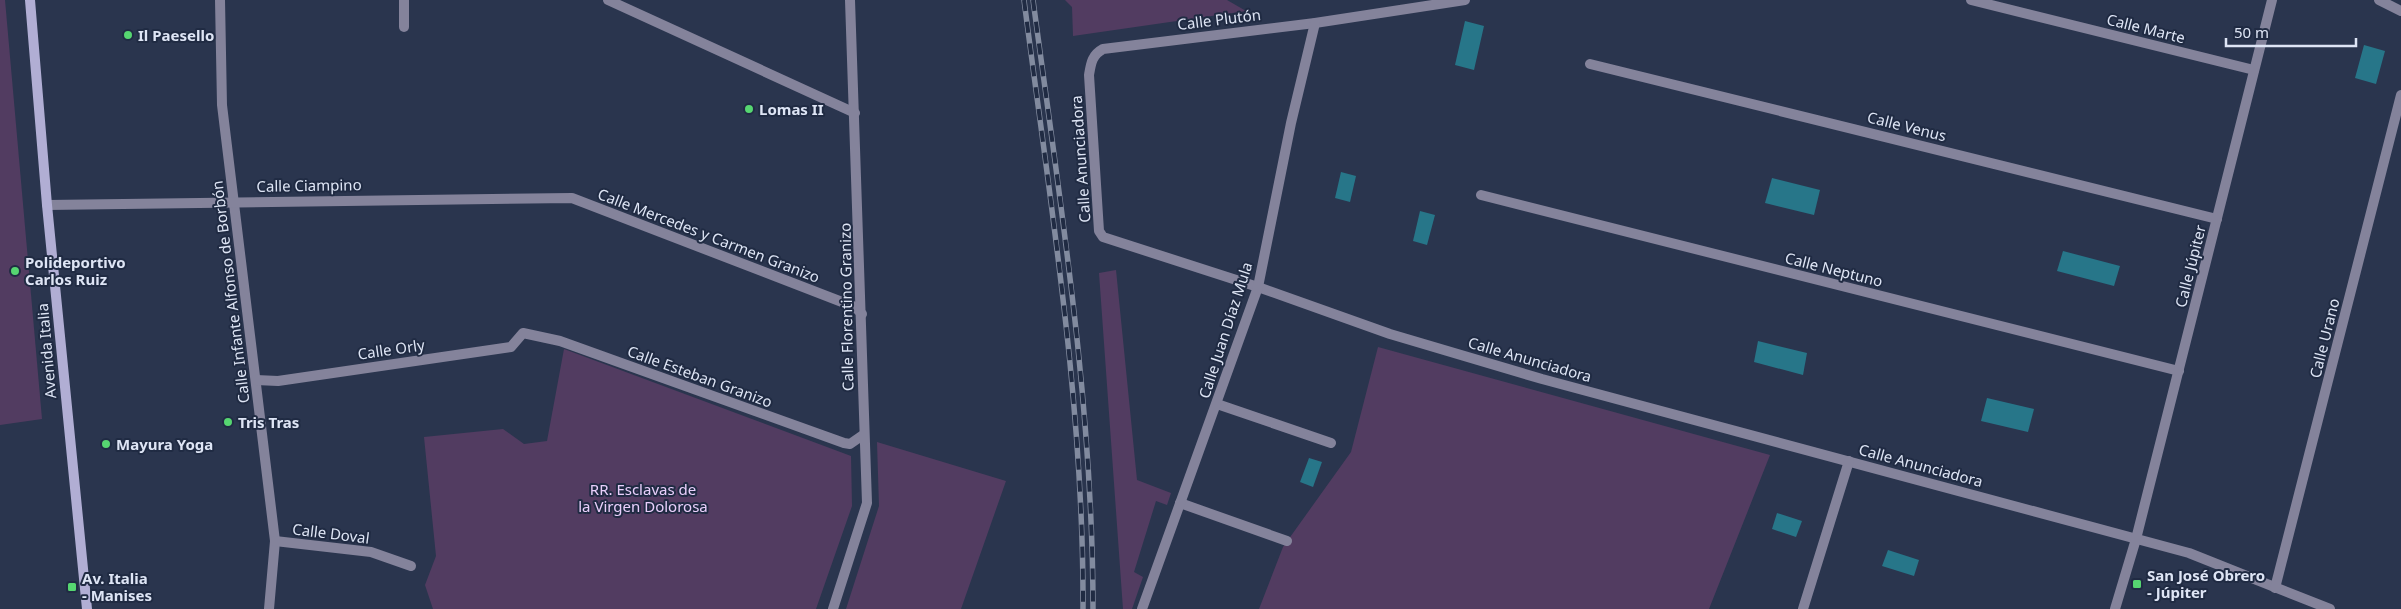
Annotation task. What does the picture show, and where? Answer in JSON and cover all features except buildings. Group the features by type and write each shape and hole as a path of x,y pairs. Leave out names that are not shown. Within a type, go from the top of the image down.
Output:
{"main road":[{"name":"Avenida Italia","path":"30,0 48,205 88,609"}],"street":[{"name":"Calle Infante Alfonso de Borbón","path":"220,0 222,105 275,541 269,609"},
{"path":"404,0 404,27"},
{"path":"608,0 855,112"},
{"name":"Calle Florentino Granizo","path":"832,609 867,503 863,434 862,314 850,0"},
{"name":"Calle Plutón","path":"1096,53 1103,49 1316,22 1464,0"},
{"name":"Calle Marte","path":"1972,0 2254,70"},
{"name":"Calle Júpiter","path":"2115,609 2136,539 2272,0"},
{"path":"2379,0 2401,10"},
{"name":"Calle Juan Díaz Mula","path":"1142,609 1258,287 1291,122 1316,22"},
{"name":"Calle Anunciadora","path":"1096,53 1091,61 1089,75 1099,231 1103,237 1258,287 1390,334 1523,373 2189,553 2330,609"},
{"name":"Calle Venus","path":"1590,64 2217,219"},
{"name":"Calle Urano","path":"2275,588 2401,95"},
{"name":"Calle Neptuno","path":"1481,195 2179,371"},
{"name":"Calle Ciampino","path":"48,205 235,201 572,198"},
{"name":"Calle Mercedes y Carmen Granizo","path":"572,198 855,307 862,314"},
{"name":"Calle Orly","path":"256,380 278,381 511,347 523,334"},
{"name":"Calle Esteban Granizo","path":"523,334 560,341 844,444 850,444 863,434"},
{"path":"1217,404 1331,443"},
{"path":"1803,609 1849,461"},
{"path":"1180,502 1287,541"},
{"name":"Calle Doval","path":"275,541 371,552 411,566"}],"green space":[{"name":"Polideportivo Carlos Ruiz","path":"0,0 5,0 42,419 0,425"},
{"path":"1065,0 1227,0 1246,11 1073,36 1072,7"},
{"path":"1116,270 1137,480 1171,493 1167,505 1156,501 1134,572 1143,577 1132,609 1123,609 1099,273"},
{"path":"1378,347 1770,455 1709,609 1259,609 1283,547 1351,452"},
{"name":"RR. Esclavas de la Virgen Dolorosa","path":"564,349 851,456 852,506 816,609 433,609 425,585 436,556 424,437 503,429 524,444 547,441"},
{"path":"877,442 1006,481 961,609 846,609 879,506"}],"water":[{"path":"1465,21 1484,26 1474,70 1455,65"},
{"path":"2364,45 2385,51 2376,84 2355,78"},
{"path":"1341,172 1356,176 1350,202 1335,198"},
{"path":"1772,178 1820,190 1814,215 1765,203"},
{"path":"1420,211 1435,215 1427,245 1413,241"},
{"path":"2063,251 2120,266 2114,286 2057,271"},
{"path":"1758,341 1807,353 1803,375 1754,362"},
{"path":"1987,398 2034,409 2028,432 1981,421"},
{"path":"1309,458 1322,462 1313,487 1300,482"},
{"path":"1777,513 1802,521 1796,537 1772,529"},
{"path":"1888,550 1919,560 1914,576 1882,566"}],"railway":[{"path":"1024,0 1064,304 1072,380 1082,533 1083,609"},
{"path":"1033,0 1064,228 1081,380 1092,533 1093,609"}],"place":[{"name":"Il Paesello","path":"128,35"},
{"name":"Lomas II","path":"749,109"},
{"name":"Polideportivo Carlos Ruiz","path":"15,271"},
{"name":"Tris Tras","path":"228,422"},
{"name":"Mayura Yoga","path":"106,444"},
{"name":"San José Obrero - Júpiter","path":"2137,584"},
{"name":"Av. Italia - Manises","path":"72,587"}]}
